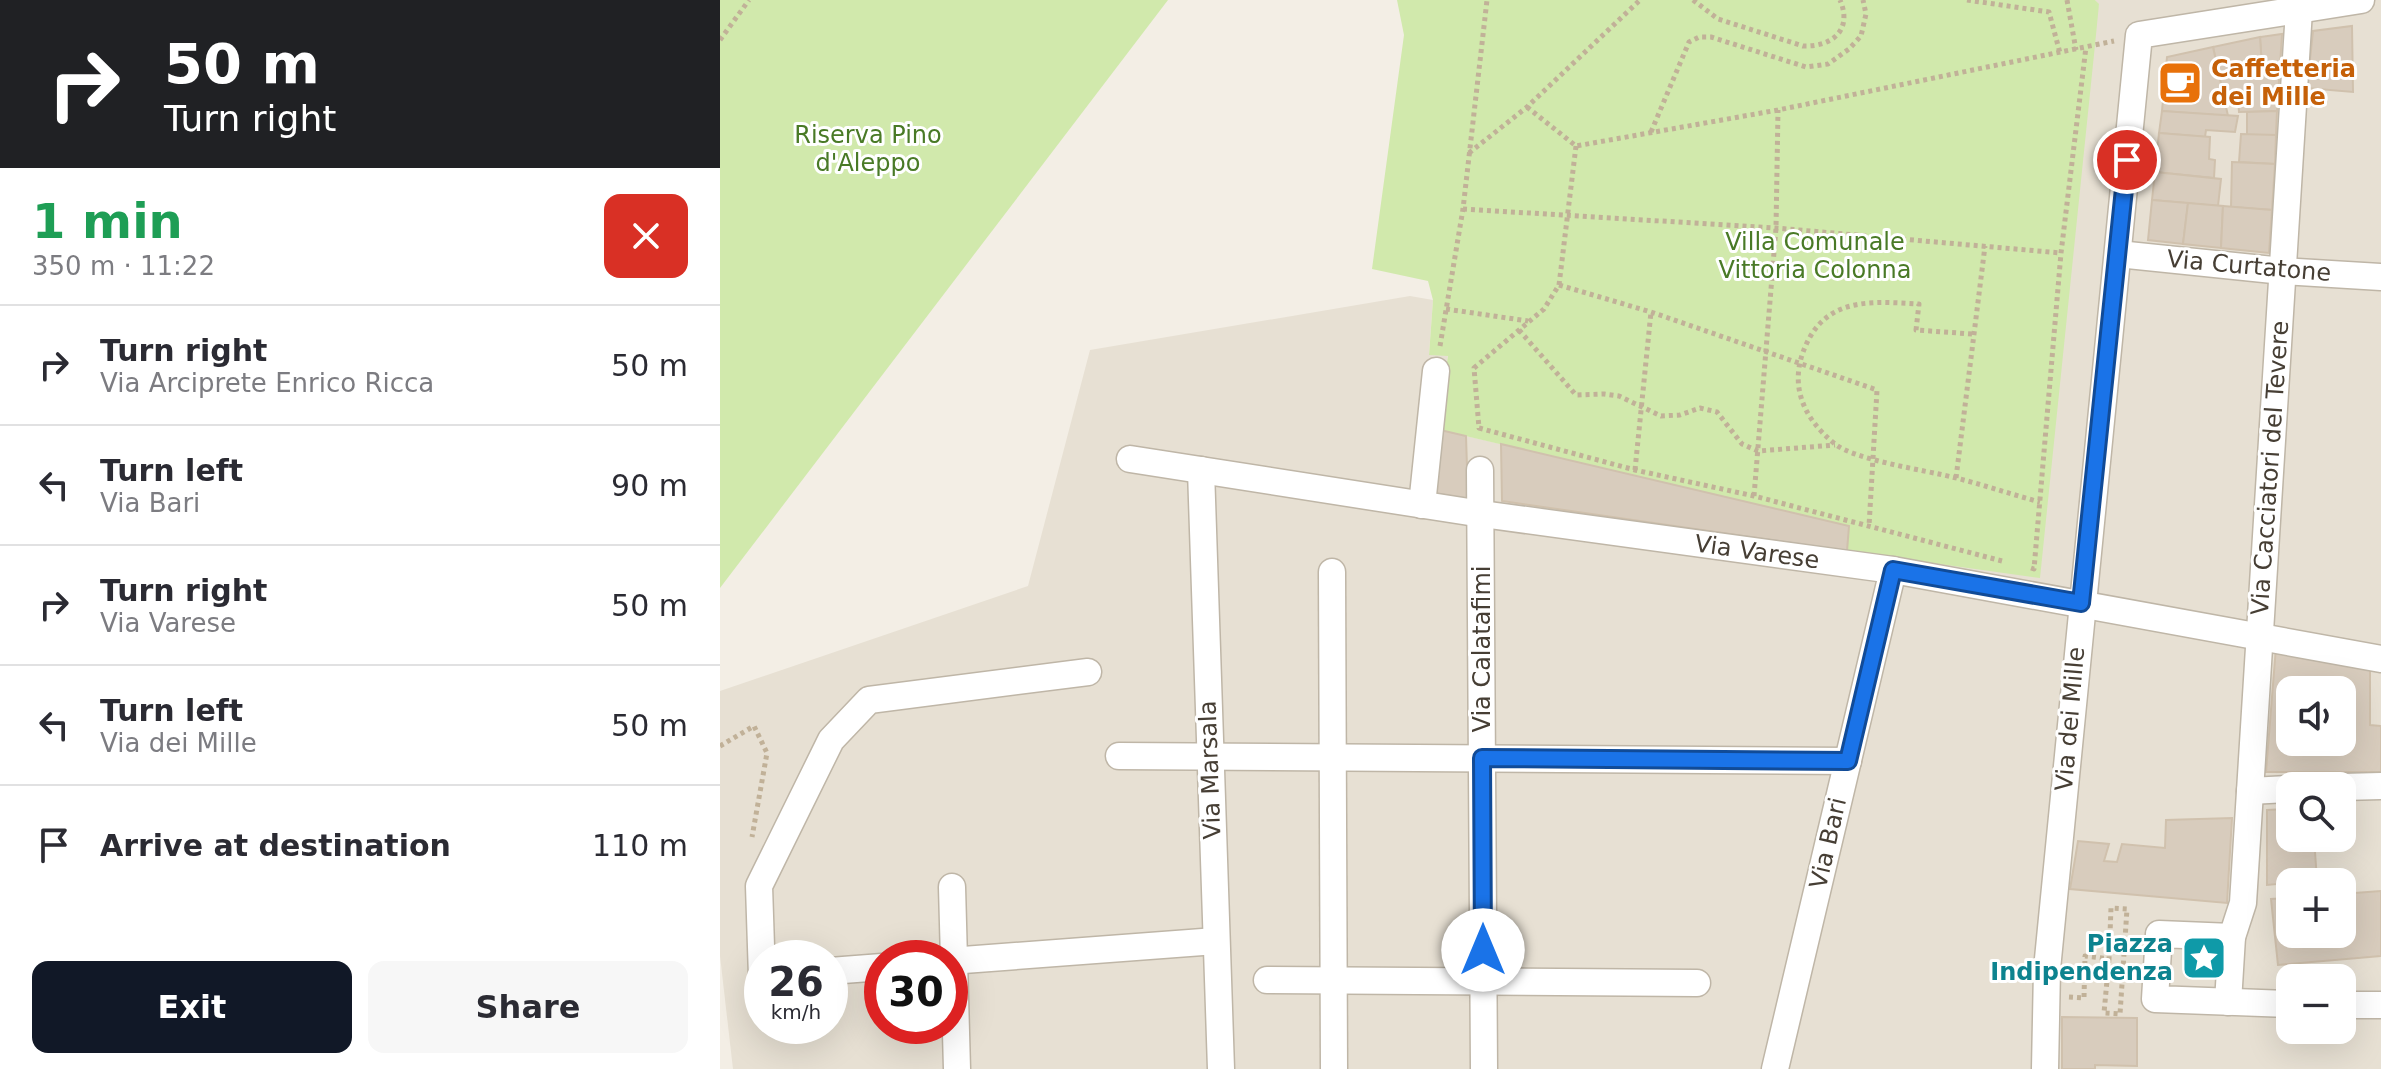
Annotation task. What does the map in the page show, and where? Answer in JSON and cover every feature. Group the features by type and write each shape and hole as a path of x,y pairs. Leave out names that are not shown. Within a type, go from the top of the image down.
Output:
{"street":[{"path":"2139,35 2298,21 2361,0"},
{"name":"Via Cacciatori del Tevere","path":"2228,1002 2232,937 2243,903 2298,21"},
{"name":"Via dei Mille","path":"2045,1069 2045,983 2139,35"},
{"name":"Via Curtatone","path":"2118,254 2283,271 2381,277"},
{"path":"1422,505 1436,371"},
{"name":"Via Varese","path":"1130,459 1482,514 1893,570 2381,659"},
{"name":"Via Marsala","path":"1201,470 1221,1069"},
{"name":"Via Calatafimi","path":"1480,470 1484,1069"},
{"name":"Via Bari","path":"1775,1069 1893,570"},
{"path":"1332,572 1334,1069"},
{"path":"760,940 759,886 831,740 869,700 1088,672"},
{"path":"1119,756 1848,761"},
{"path":"2356,787 2381,786"},
{"path":"2250,791 2276,790"},
{"path":"952,887 952,940"},
{"path":"2232,937 2159,934 2155,999 2276,1004"},
{"path":"968,960 1216,941"},
{"path":"1267,980 1697,983"},
{"path":"2356,1005 2381,1005"},
{"path":"956,1044 957,1069"}],"path":[{"path":"720,40 749,0"},
{"path":"1436,371 1463,209 1487,0"},
{"path":"1469,153 1527,107 1640,0"},
{"path":"1693,0 1718,19 1803,46 1815,46 1831,39 1843,28 1846,17 1840,0"},
{"path":"1651,133 1689,42 1699,37 1711,37 1806,67 1828,64 1861,36 1866,14 1863,0"},
{"path":"1967,0 2049,12 2060,53"},
{"path":"2067,0 2076,50"},
{"path":"1527,107 1576,146 1778,110 2139,35"},
{"path":"2019,565 2034,569 2061,253 2086,47"},
{"path":"1754,496 1776,228 1778,110"},
{"path":"1576,146 1559,285 1544,309 1474,368 1479,428 1635,470 1754,496 2004,561"},
{"path":"1463,209 1776,228 2061,253"},
{"path":"1956,478 1985,246"},
{"path":"1559,285 1651,312 1877,390 1869,526"},
{"path":"1836,445 1812,420 1800,395 1797,370 1816,327 1836,310 1869,302 1919,304 1916,330 1972,334"},
{"path":"1446,309 1529,321"},
{"path":"1635,470 1651,312"},
{"path":"1518,330 1576,395 1604,394 1642,405 1661,416 1680,415 1700,408 1717,412 1742,444 1758,451 1836,445 1873,458 2040,502"},
{"path":"720,746 754,726 767,753 750,850 759,886"},
{"path":"2111,908 2127,909 2120,1014 2104,1013 2109,959 2111,908"},
{"path":"2085,956 2109,959"}],"shaded area":[{"path":"2095,0 2381,0 2381,1069 733,1069 720,956 720,691 1028,586 1090,350 1410,296 1433,300 1429,354 1448,355 1437,429 1849,526 2099,5"}],"green space":[{"name":"Riserva Pino d'Aleppo","path":"720,0 1168,0 720,588"},
{"name":"Villa Comunale Vittoria Colonna","path":"1397,0 2095,0 2099,4 2040,578 1847,551 1848,526 1436,429 1448,356 1429,355 1433,300 1428,281 1372,269 1404,35"}],"building":[{"path":"2352,26 2353,92 2307,88 2313,31"},
{"path":"2282,34 2280,66 2262,67 2260,37"},
{"path":"2260,37 2262,67 2280,66 2277,111 2239,112 2238,97 2223,96 2213,47"},
{"path":"2213,47 2228,116 2162,111 2167,57"},
{"path":"2162,111 2238,116 2235,132 2206,130 2205,137 2159,133"},
{"path":"2277,111 2276,135 2247,135 2247,112"},
{"path":"2159,133 2210,137 2209,159 2215,160 2214,178 2155,172"},
{"path":"2241,134 2276,135 2275,164 2239,162"},
{"path":"2232,162 2275,164 2272,210 2231,207"},
{"path":"2155,172 2221,179 2218,206 2152,200"},
{"path":"2152,200 2188,203 2183,244 2148,240"},
{"path":"2188,203 2223,206 2221,248 2183,244"},
{"path":"2223,206 2272,210 2269,253 2221,248"},
{"path":"1436,429 1466,436 1468,499 1428,492"},
{"path":"1501,444 1849,526 1847,551 1502,501"},
{"path":"2276,647 2370,665 2370,725 2381,726 2381,772 2266,772"},
{"path":"2267,810 2276,810 2276,852 2315,852 2316,868 2276,868 2276,884 2267,885"},
{"path":"2232,818 2227,903 2070,889 2078,841 2109,844 2104,861 2117,862 2122,844 2165,848 2166,820"},
{"path":"2381,891 2381,956 2278,964 2276,948 2356,948 2356,893"},
{"path":"2271,899 2276,899 2276,946"},
{"path":"2062,1017 2137,1018 2137,1066 2095,1065 2095,1069 2062,1069"}],"place":[{"name":"Caffetteria dei Mille","path":"2180,83"},
{"name":"Piazza Indipendenza","path":"2204,958"}],"route":[{"path":"1483,950 1482,758 1848,761 1893,570 2081,603 2127,160"}]}
